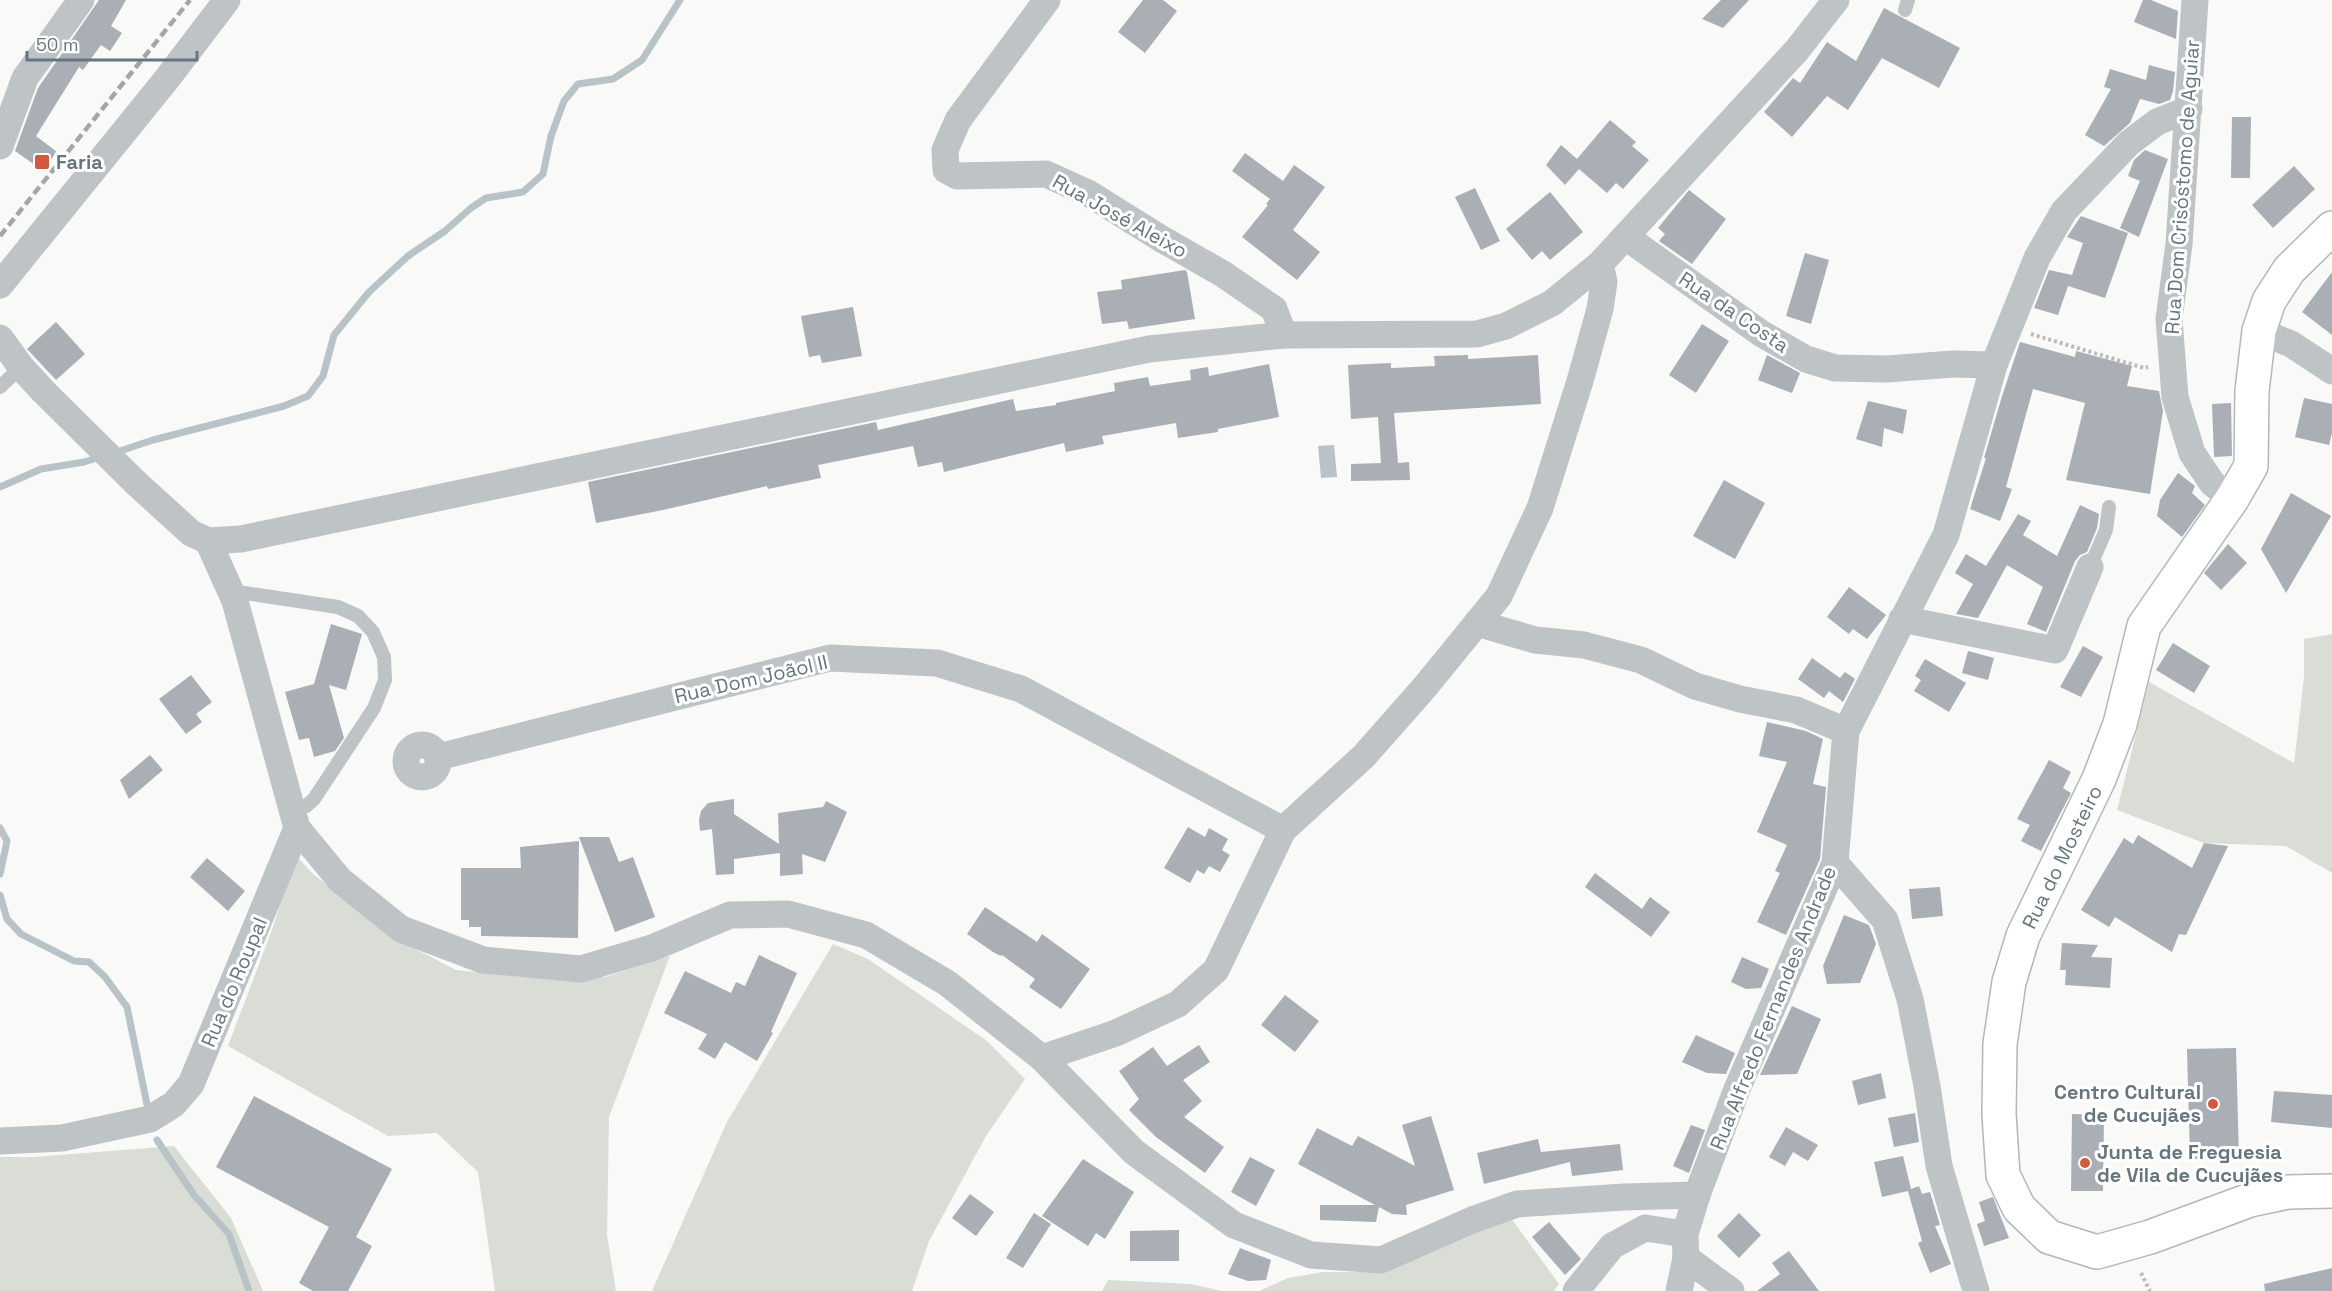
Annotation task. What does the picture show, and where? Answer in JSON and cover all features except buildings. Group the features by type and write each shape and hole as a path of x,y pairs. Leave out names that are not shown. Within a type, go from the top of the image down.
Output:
{"main road":[{"name":"Rua do Mosteiro","path":"2332,228 2289,270 2269,301 2259,331 2252,392 2251,466 2232,500 2144,626 2120,724 2099,779 2023,936 2009,982 2000,1044 1999,1114 2003,1176 2019,1208 2049,1237 2097,1252 2150,1237 2250,1200 2288,1192 2332,1191"}],"street":[{"path":"0,146 25,78 81,0"},
{"path":"0,285 166,80 227,0"},
{"name":"Rua José Aleixo","path":"1047,0 958,120 945,150 946,170 957,176 1046,174 1088,194 1223,274 1274,309 1284,335"},
{"path":"208,542 241,539 1149,349 1284,335 1476,334 1506,326 1552,303 1600,264 1797,50 1836,0"},
{"name":"Rua Dom Crisóstomo de Aguiar","path":"2195,0 2179,244 2169,319 2175,397 2192,453 2212,483 2232,500"},
{"name":"Rua Alfredo Fernandes Andrade","path":"1679,1291 1697,1195 1737,1089 1835,863 1846,731 1946,535 1994,365 2037,258 2064,211 2129,143 2157,122 2189,109"},
{"name":"Rua da Costa","path":"1626,237 1762,334 1806,358 1834,368 1887,369 1953,364 1994,365"},
{"path":"1042,1058 1116,1033 1178,1004 1216,970 1283,830 1364,756 1424,688 1499,596 1540,508 1580,381 1600,309 1604,282 1600,264"},
{"path":"2259,331 2291,344 2332,371"},
{"path":"0,338 21,367 136,483 191,532 208,542 231,591 262,692 294,820 340,879 401,929 483,960 581,969 652,948 730,915 788,914 866,934 947,983 1042,1058 1134,1152 1234,1225 1311,1256 1381,1260 1472,1220 1517,1204 1697,1195"},
{"path":"1902,619 2055,650 2090,567"},
{"path":"1477,623 1535,640 1584,645 1641,660 1695,686 1740,699 1796,710 1846,731"},
{"name":"Rua Dom Joãol II","path":"438,757 830,658 937,663 1022,689 1283,830"},
{"name":"Rua do Roupal","path":"0,1141 62,1138 150,1119 174,1104 191,1084 294,820"},
{"path":"1835,863 1885,920 1910,999 1927,1086 1939,1166 1976,1291"},
{"path":"1576,1291 1612,1246 1645,1228 1686,1246 1731,1291"}],"lane":[{"path":"0,387 21,367"},
{"path":"2090,567 2106,530 2109,507"},
{"path":"231,591 338,607 358,616 374,633 384,657 385,680 374,708 314,800 294,820"}],"path":[{"path":"2010,328 2144,368 2173,362"},
{"path":"2141,1273 2150,1291"}],"shaded area":[{"path":"1334,445 1337,477 1321,478 1318,446"},
{"path":"2332,634 2332,873 2286,846 2204,843 2117,810 2149,682 2294,763 2304,678 2304,639"},
{"path":"295,854 311,872 356,909 404,943 456,970 523,977 605,977 670,956 609,1117 607,1235 616,1291 495,1291 478,1172 437,1133 388,1136 228,1046 273,927"},
{"path":"833,944 868,959 987,1041 1025,1079 986,1136 929,1241 912,1291 652,1291 727,1122"},
{"path":"174,1146 231,1218 263,1291 0,1291 0,1157 34,1157"},
{"path":"1508,1214 1559,1284 1554,1291 1259,1291 1288,1278 1323,1272 1369,1272"},
{"path":"1108,1280 1191,1284 1222,1291 1102,1291"}],"waterway":[{"path":"114,453 153,440 284,406 308,396 323,376 334,335 369,292 408,256 445,231 471,208 486,198 523,192 543,174 551,136 564,101 578,84 613,79 642,60 680,0"},
{"path":"0,487 41,469 100,457"},
{"path":"0,828 7,841 0,874"},
{"path":"0,895 7,919 21,934 74,961 89,962 105,977 127,1007 149,1114"},
{"path":"157,1140 194,1195 229,1234 249,1291"}],"railway":[{"path":"0,236 190,0"}],"place":[{"name":"Faria","path":"42,162"},
{"name":"Centro Cultural de Cucujães","path":"2213,1104"},
{"name":"Junta de Freguesia de Vila de Cucujães","path":"2085,1163"}]}
